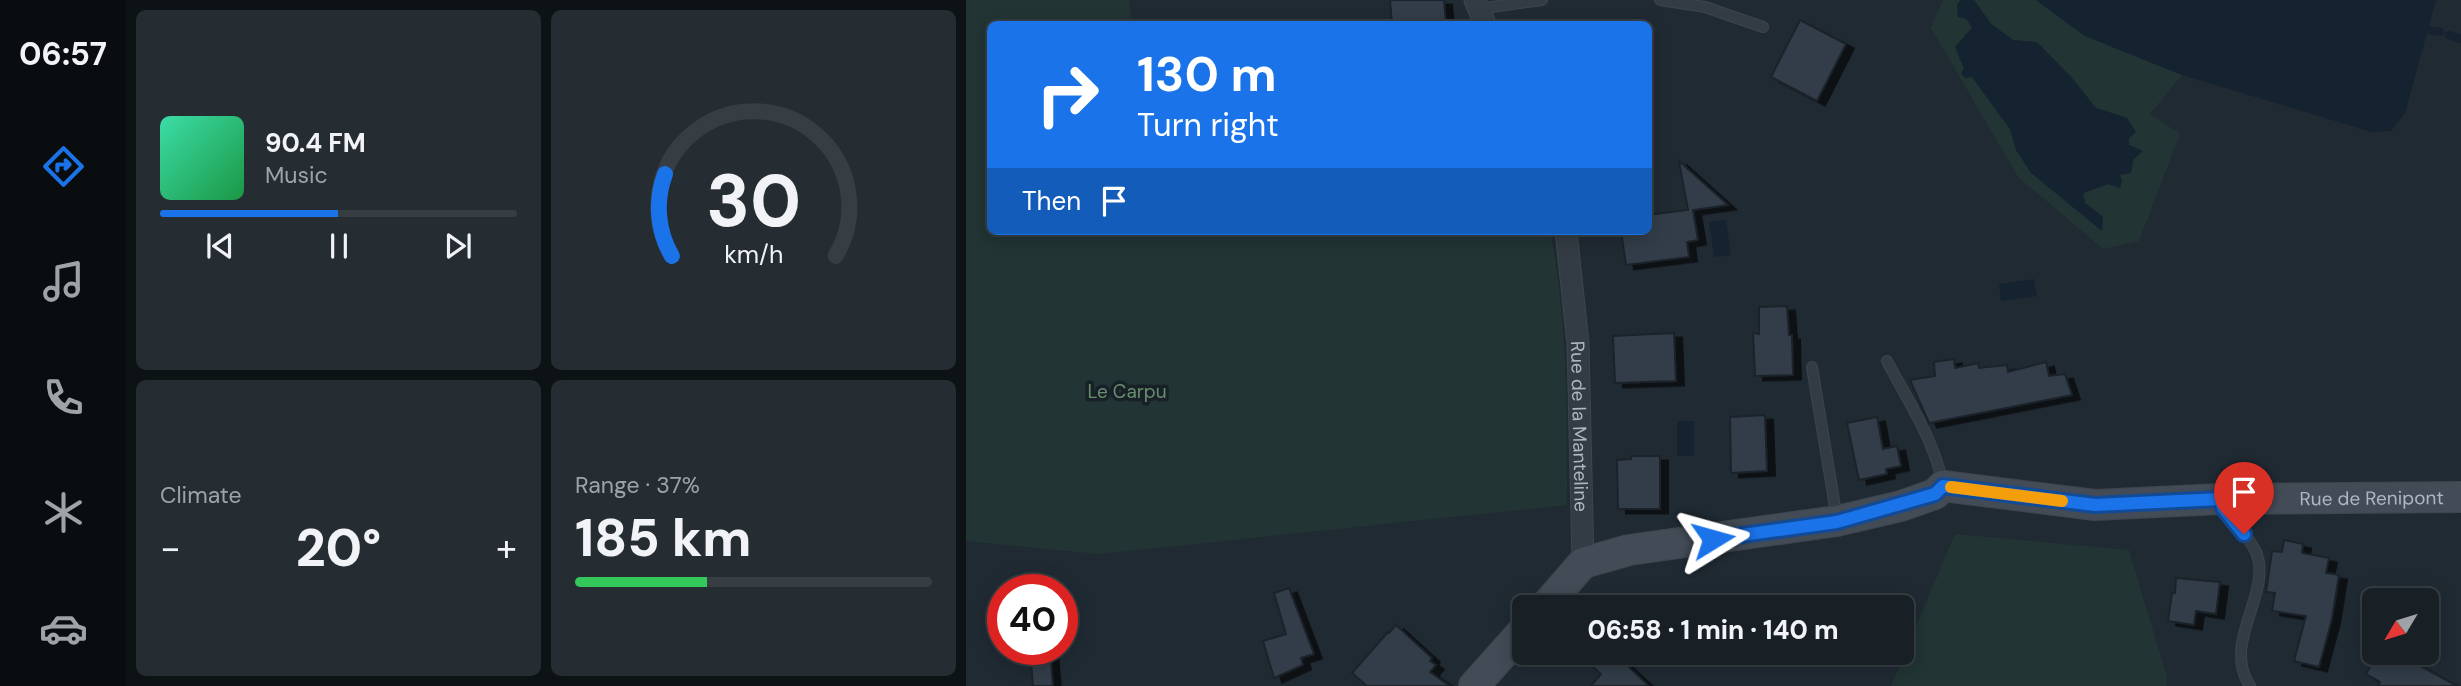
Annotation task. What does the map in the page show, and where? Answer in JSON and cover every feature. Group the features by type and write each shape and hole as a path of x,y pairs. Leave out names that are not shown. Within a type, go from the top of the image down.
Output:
{"street":[{"name":"Rue de la Manteline","path":"1566,235 1578,343 1583,563"},
{"path":"1555,595 1583,563 1629,550 1837,522 1935,494 1943,486"},
{"name":"Rue de Renipont","path":"1943,486 2095,505 2220,499 2461,497"},
{"path":"1474,686 1512,643"}],"lane":[{"path":"1479,11 1542,0"},
{"path":"1660,0 1705,8 1763,27"},
{"path":"1886,361 1922,425 1940,470 1943,486"},
{"path":"1812,367 1837,522"},
{"path":"2220,499 2223,508 2257,554 2259,576 2242,642 2241,661 2245,679 2250,686"}],"green space":[{"name":"Le Carpu","path":"966,0 1129,0 1132,21 987,21 987,235 1551,235 1563,333 1567,505 1099,554 966,541"},
{"path":"1943,0 1961,0 1957,5 1972,28 1965,35 1959,59 2010,129 2016,150 2101,230 2103,217 2085,203 2083,193 2108,184 2142,150 2129,145 2129,138 2135,132 2127,118 2096,108 2071,77 2037,43 2013,40 1991,24 1974,0 2036,0 2085,36 2182,75 2150,114 2180,134 2139,241 2103,249 2018,177 1931,28"},
{"path":"1955,534 2129,550 2167,677 2166,686 1891,686 1900,665 1914,665 1914,631"}],"water":[{"path":"1961,0 1974,0 1991,24 2013,40 2037,42 2096,108 2127,118 2136,132 2129,138 2129,145 2143,151 2133,160 2131,173 2120,175 2120,188 2108,184 2083,193 2085,203 2103,217 2102,231 2031,173 2016,150 2010,129 1972,77 1965,78 1961,73 1964,68 1955,47 1972,28 1967,19 1958,17 1957,5"},
{"path":"2036,0 2436,0 2405,113 2391,131 2372,132 2182,75 2085,36"},
{"path":"1726,220 1731,255 1714,257 1709,222"},
{"path":"2034,279 2037,296 2001,301 1999,284"},
{"path":"1677,421 1694,421 1694,456 1677,456"}],"building":[{"path":"1390,0 1444,0 1446,21 1392,21"},
{"path":"1800,20 1846,44 1817,101 1771,77"},
{"path":"1679,161 1728,205 1693,210 1698,240 1687,242 1689,257 1626,265 1622,235 1652,235 1652,214 1688,210"},
{"path":"1787,306 1789,335 1792,335 1793,375 1755,376 1753,333 1759,334 1759,307"},
{"path":"1674,333 1676,381 1615,383 1613,336"},
{"path":"1954,359 1955,368 1978,363 1979,368 2007,365 2008,372 2046,362 2049,376 2065,374 2072,395 1929,423 1910,380 1935,376 1934,362"},
{"path":"1765,415 1767,471 1731,473 1730,417"},
{"path":"1877,417 1883,449 1897,446 1901,466 1886,469 1887,474 1859,480 1847,423"},
{"path":"1631,456 1660,456 1660,509 1618,509 1617,460 1631,459"},
{"path":"2284,540 2303,544 2302,553 2329,558 2326,573 2339,575 2332,619 2319,667 2294,661 2306,616 2272,611 2275,593 2266,592 2272,551 2282,552"},
{"path":"2176,578 2220,582 2216,614 2196,611 2194,625 2168,621"},
{"path":"1289,588 1314,654 1301,658 1303,665 1274,678 1263,641 1286,634 1274,593"},
{"path":"1396,625 1432,658 1430,661 1436,665 1430,672 1450,686 1367,686 1352,673"},
{"path":"1031,665 1051,665 1053,686 1033,686"},
{"path":"1591,665 1627,665 1649,686 1591,686 1601,674"},
{"path":"2371,665 2419,665 2457,686 2378,686 2380,682 2366,674"}],"waterway":[{"path":"2429,30 2440,32"},
{"path":"2449,35 2461,39"}],"slow traffic":[{"path":"1951,487 2062,501"}],"route":[{"path":"1713,539 1837,522 1901,506 1935,494 1943,486 2095,505 2220,499 2232,522 2244,534"}]}
